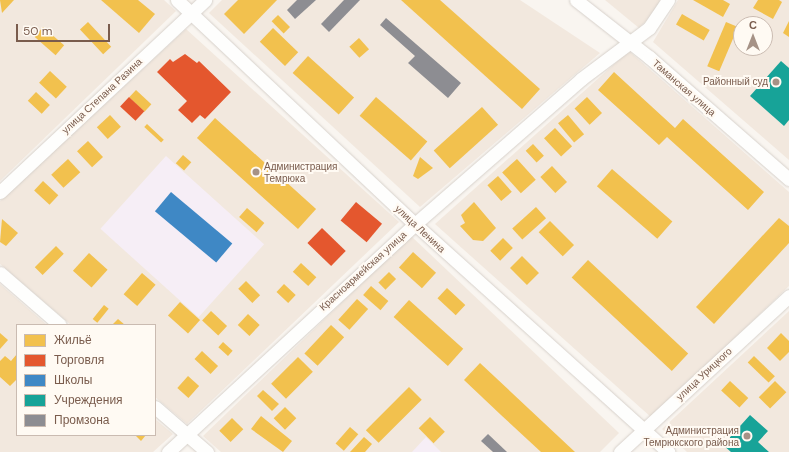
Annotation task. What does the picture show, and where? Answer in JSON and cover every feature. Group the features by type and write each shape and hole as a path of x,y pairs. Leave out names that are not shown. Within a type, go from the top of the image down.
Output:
{"street":[{"name":"улица Ленина","path":"177,0 415,224 668,452"},
{"name":"улица Степана Разина","path":"0,192 205,0"},
{"name":"Таманская улица","path":"576,0 630,43 789,179"},
{"name":"Красноармейская улица","path":"168,452 415,224 581,79 649,28 668,0"},
{"path":"0,273 59,324"},
{"name":"улица Урицкого","path":"620,452 789,296"},
{"path":"156,408 207,452"}],"shaded area":[{"path":"0,0 164,0 176,11 0,181"},
{"path":"222,0 520,0 600,53 420,207 209,13"},
{"path":"605,0 660,0 655,12 639,28"},
{"path":"678,0 789,0 789,160 653,42"},
{"path":"186,29 399,222 187,424 156,398 156,324 70,324 0,264 0,201"},
{"path":"629,51 789,192 789,286 652,418 435,224"},
{"path":"166,156 264,244 199,317 100,229"},
{"path":"411,236 619,433 600,452 221,452 203,436"},
{"path":"0,284 46,324 16,324 16,436 156,436 156,420 173,434 153,452 0,452"},
{"path":"789,311 789,452 687,452 662,429"},
{"path":"426,437 441,452 412,452"}],"building: Жильё":[{"path":"0,0 14,0 2,13"},
{"path":"101,0 138,0 155,14 139,33"},
{"path":"238,0 277,0 244,34 224,14"},
{"path":"401,0 440,0 540,89 522,109"},
{"path":"693,0 723,0 730,4 723,17"},
{"path":"758,0 779,0 782,2 773,19 773,16 768,16 753,8"},
{"path":"682,14 710,30 704,40 676,24"},
{"path":"278,15 290,27 284,33 272,21"},
{"path":"789,21 789,37 783,33"},
{"path":"88,22 111,47 103,54 80,30"},
{"path":"726,22 733,25 733,39 719,71 707,66"},
{"path":"43,27 64,45 56,55 34,37"},
{"path":"273,28 298,52 285,66 260,42"},
{"path":"359,38 369,49 359,58 349,47"},
{"path":"308,56 354,97 339,115 293,73"},
{"path":"50,71 67,87 56,98 39,83"},
{"path":"614,72 675,128 683,119 764,192 748,210 667,137 659,145 598,90"},
{"path":"136,90 151,104 145,112 129,97"},
{"path":"36,92 50,105 42,114 28,101"},
{"path":"376,97 427,142 411,160 360,116"},
{"path":"587,97 602,113 590,125 575,109"},
{"path":"482,107 498,125 450,168 434,150"},
{"path":"110,115 121,127 108,139 97,127"},
{"path":"568,115 584,134 574,143 558,123"},
{"path":"215,118 316,209 298,229 197,138"},
{"path":"147,124 164,140 161,143 144,127"},
{"path":"555,128 572,146 561,157 544,138"},
{"path":"88,141 103,157 92,167 77,151"},
{"path":"533,144 544,156 537,163 526,151"},
{"path":"183,155 191,162 184,171 176,163"},
{"path":"420,157 433,168 418,179 413,176"},
{"path":"68,159 80,172 63,188 51,175"},
{"path":"517,159 536,180 521,193 502,172"},
{"path":"552,166 567,182 555,193 540,177"},
{"path":"612,169 672,221 657,239 597,186"},
{"path":"498,176 512,192 501,201 487,185"},
{"path":"43,181 58,195 49,205 34,191"},
{"path":"474,202 496,228 483,241 473,240 460,226 465,223 461,215"},
{"path":"536,207 546,218 522,240 512,228"},
{"path":"247,208 264,223 256,232 239,217"},
{"path":"779,218 789,226 789,243 714,324 696,307"},
{"path":"2,219 18,233 6,246 0,242"},
{"path":"550,221 574,245 563,256 539,232"},
{"path":"503,238 513,248 500,261 490,251"},
{"path":"56,246 64,254 43,275 35,267"},
{"path":"413,252 436,273 422,288 399,268"},
{"path":"89,253 108,270 92,288 73,271"},
{"path":"522,256 539,273 527,285 510,268"},
{"path":"588,260 688,353 672,371 572,278"},
{"path":"301,263 316,277 308,286 293,272"},
{"path":"389,272 396,279 385,290 378,283"},
{"path":"142,273 156,285 137,306 124,294"},
{"path":"246,281 260,295 252,303 238,289"},
{"path":"284,284 296,295 288,303 276,292"},
{"path":"371,286 388,301 380,310 363,295"},
{"path":"447,288 465,305 456,315 437,298"},
{"path":"357,299 368,309 349,330 338,320"},
{"path":"409,300 463,349 448,366 394,317"},
{"path":"180,302 200,320 188,333 168,315"},
{"path":"104,305 109,309 97,323 93,319"},
{"path":"211,311 227,326 218,336 202,321"},
{"path":"248,314 260,325 249,336 238,325"},
{"path":"118,319 124,324 113,324"},
{"path":"331,325 344,337 318,366 304,354"},
{"path":"0,333 8,340 0,349"},
{"path":"781,333 789,341 789,352 780,361 767,348"},
{"path":"223,342 233,351 228,356 218,347"},
{"path":"202,351 218,366 211,374 194,359"},
{"path":"16,355 16,380 10,386 0,377 0,361 5,356 11,361"},
{"path":"754,356 775,376 769,383 748,362"},
{"path":"298,357 313,372 286,399 271,384"},
{"path":"480,363 575,452 541,452 501,415 464,380"},
{"path":"188,376 199,386 188,398 177,388"},
{"path":"730,381 748,398 739,408 721,391"},
{"path":"775,381 786,392 770,409 759,397"},
{"path":"409,387 422,400 379,443 366,430"},
{"path":"263,390 279,404 272,411 257,396"},
{"path":"285,407 296,418 285,430 274,418"},
{"path":"261,416 292,441 283,452 251,429"},
{"path":"430,417 445,432 434,443 419,428"},
{"path":"232,418 243,429 231,442 219,431"},
{"path":"350,427 358,434 344,451 336,444"},
{"path":"136,436 145,436 141,441"},
{"path":"364,437 372,444 365,452 350,452"}],"building: Торговля":[{"path":"185,54 197,63 199,61 231,92 205,119 200,115 192,123 178,110 187,101 157,72 170,59 173,62"},
{"path":"129,97 144,111 135,121 120,107"},
{"path":"356,202 382,224 367,242 341,220"},
{"path":"322,228 346,251 331,266 307,243"}],"building: Школы":[{"path":"171,192 232,243 216,263 155,211"}],"building: Учреждения":[{"name":"Районный суд","path":"781,61 789,68 789,120 784,126 750,96"},
{"name":"Администрация Темрюкского района","path":"750,415 768,431 758,442 769,452 731,452 723,445"}],"building: Промзона":[{"path":"297,0 316,0 295,19 287,10"},
{"path":"344,0 360,0 329,32 321,24"},
{"path":"386,18 461,83 448,98 408,63 415,56 380,25"},
{"path":"488,434 507,452 493,452 481,441"}],"place":[{"name":"Районный суд","path":"776,82"},
{"name":"Администрация Темрюка","path":"256,172"},
{"name":"Администрация Темрюкского района","path":"747,436"}]}
